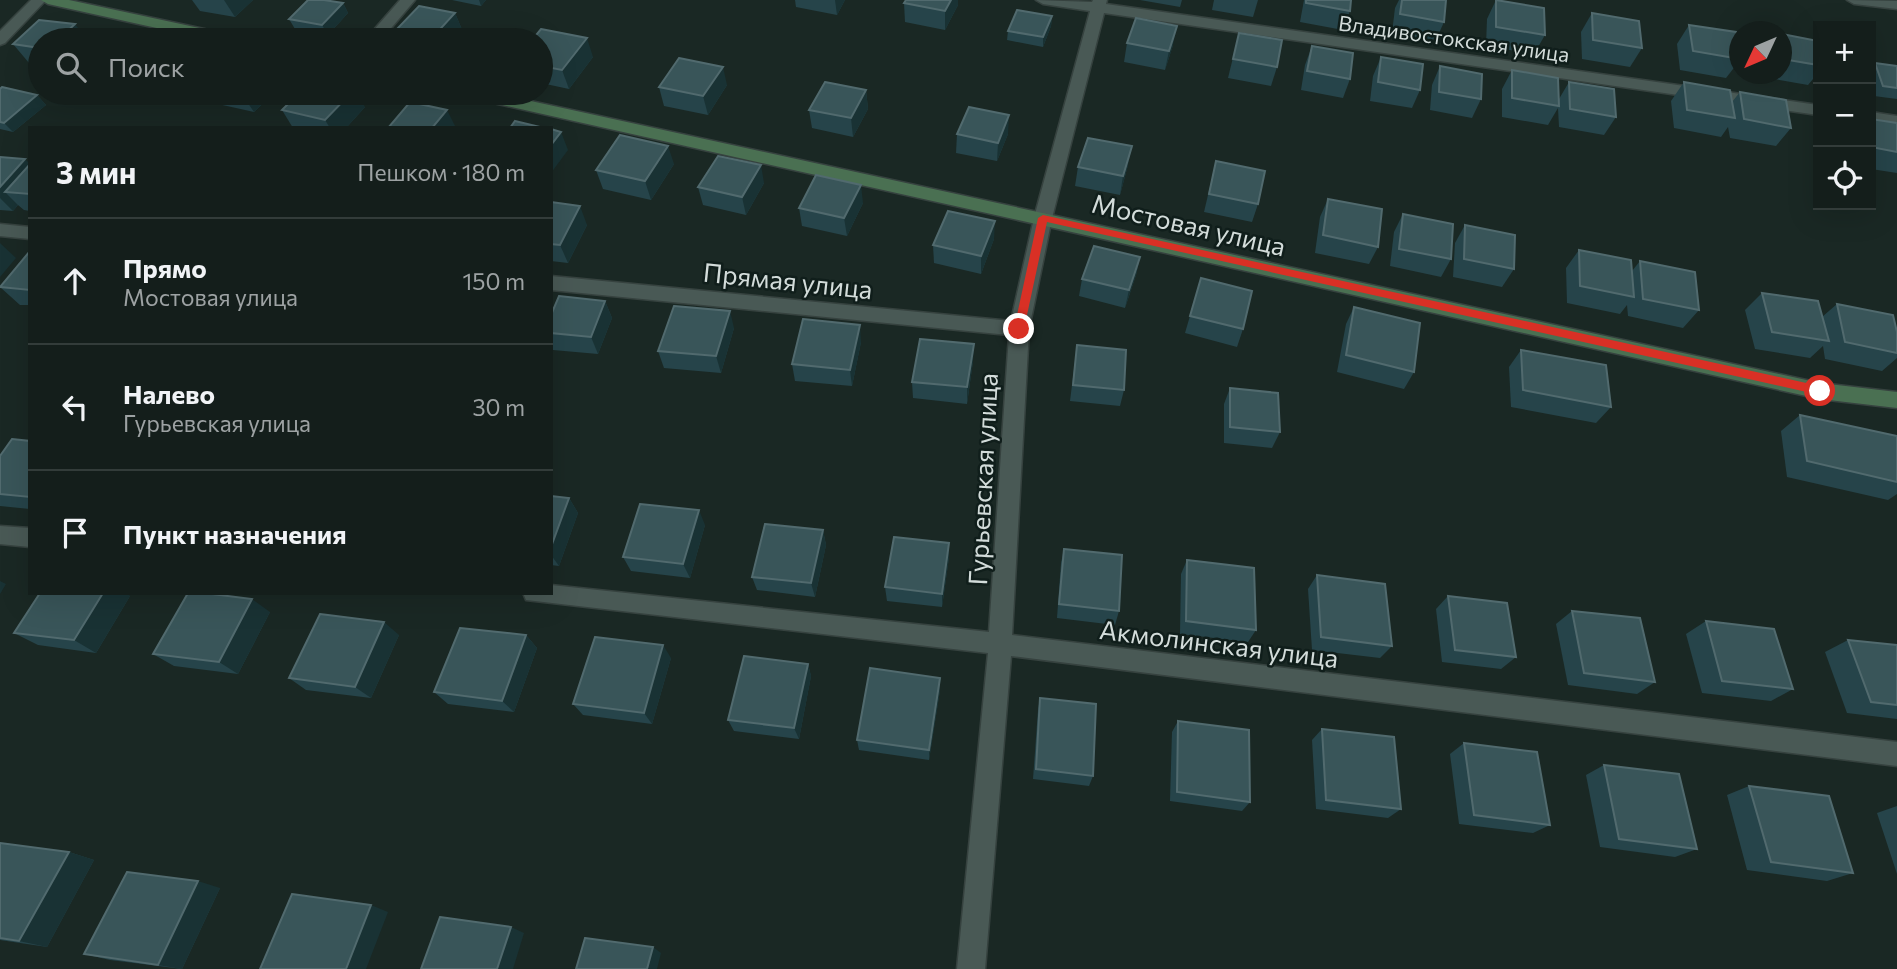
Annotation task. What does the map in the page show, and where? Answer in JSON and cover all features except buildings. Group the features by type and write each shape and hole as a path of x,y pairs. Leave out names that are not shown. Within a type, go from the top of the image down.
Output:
{"street":[{"path":"0,40 38,0"},
{"path":"48,0 177,28"},
{"path":"384,28 408,0"},
{"name":"Владивостокская улица","path":"1043,0 1098,5 1813,109"},
{"path":"1854,0 1897,5"},
{"path":"1892,0 1897,5"},
{"name":"Гурьевская улица","path":"971,969 1000,644 1019,329 1043,218 1098,5"},
{"name":"Мостовая улица","path":"526,105 1820,391 1897,400"},
{"path":"1876,118 1897,121"},
{"path":"0,230 28,233"},
{"name":"Прямая улица","path":"553,284 1019,329"},
{"path":"0,535 28,538"},
{"name":"Акмолинская улица","path":"552,595 1000,644 1897,754"}],"route":[{"path":"1019,329 1043,218 1820,391"}]}
